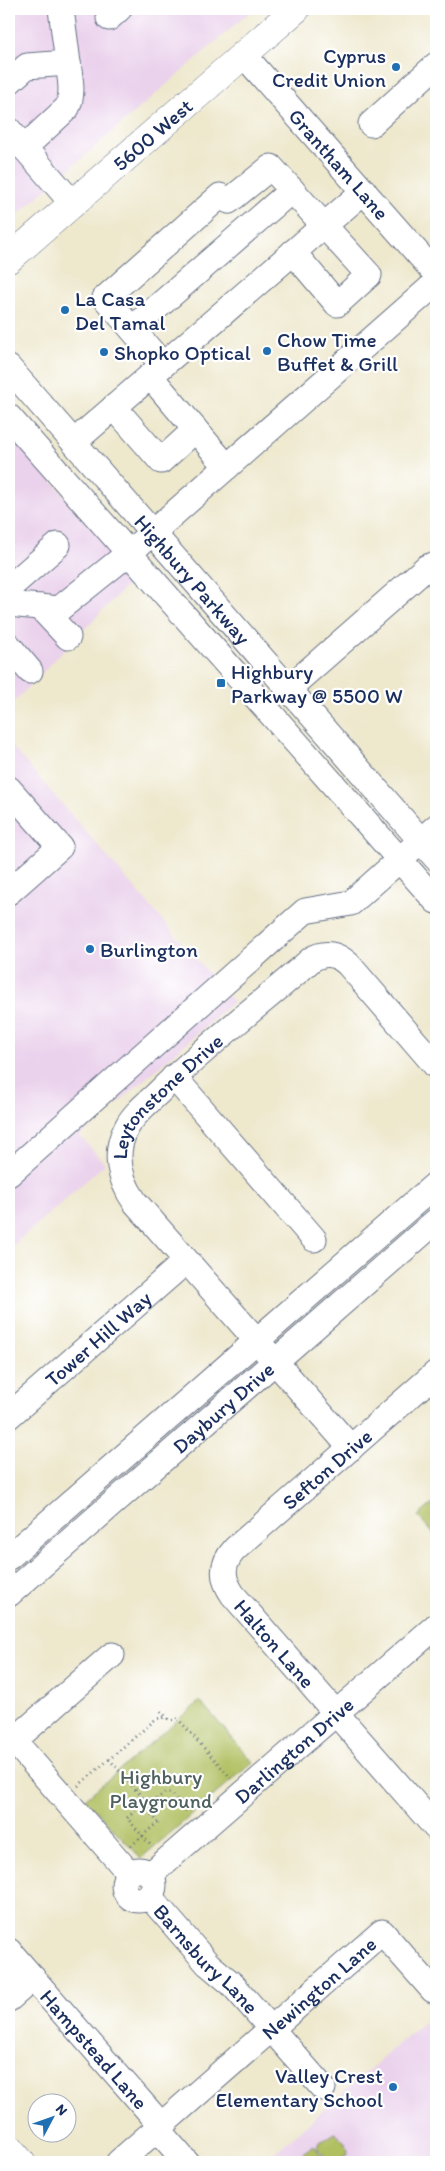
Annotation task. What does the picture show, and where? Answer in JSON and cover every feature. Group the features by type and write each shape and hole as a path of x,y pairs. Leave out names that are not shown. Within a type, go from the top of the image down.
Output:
{"main road":[{"name":"5600 West","path":"9,259 296,9"},
{"path":"9,2148 22,2162"}],"street":[{"path":"61,9 71,87 70,101 67,108 16,139 73,204"},
{"name":"Grantham Lane","path":"244,54 436,274"},
{"path":"9,82 27,66 68,63"},
{"path":"371,124 436,66"},
{"path":"227,467 196,430 156,371 132,329 105,298 220,196 229,201 271,167 370,275 337,304 292,252"},
{"path":"132,329 292,190"},
{"path":"74,442 364,191"},
{"path":"19,597 59,608 153,532 436,283"},
{"name":"Highbury Parkway","path":"9,368 289,688 431,842"},
{"path":"114,408 160,461 196,430"},
{"name":"Highbury Parkway","path":"9,417 436,901"},
{"path":"19,597 58,545"},
{"path":"289,688 427,567 436,564"},
{"path":"19,597 68,637"},
{"path":"9,646 30,671"},
{"path":"9,789 60,847 9,892"},
{"path":"9,1174 305,911 351,903 400,860 431,842"},
{"name":"Leytonstone Drive","path":"350,1448 129,1194 121,1176 119,1162 121,1140 127,1127 136,1115 174,1077 312,959 322,955 332,955 348,964 436,1066"},
{"path":"174,1077 314,1239"},
{"name":"Daybury Drive","path":"9,1557 436,1184"},
{"name":"Daybury Drive","path":"9,1594 436,1221"},
{"name":"Tower Hill Way","path":"9,1416 186,1261"},
{"name":"Sefton Drive","path":"223,1568 229,1555 235,1549 436,1373"},
{"name":"Halton Lane","path":"223,1568 224,1577 233,1595 436,1828"},
{"name":"Darlington Drive","path":"143,1881 436,1626"},
{"path":"10,1740 112,1655"},
{"name":"Barnsbury Lane","path":"10,1740 143,1881 208,1964 232,1984 322,2088"},
{"name":"Newington Lane","path":"119,2162 382,1932 433,1990"},
{"name":"Hampstead Lane","path":"9,1951 159,2127 186,2162"},
{"path":"9,1999 33,1978"}],"path":[{"path":"160,1711 169,1720 178,1719 231,1778"},
{"path":"78,1786 156,1719 166,1717"},
{"path":"109,1759 158,1822 131,1847"},
{"path":"152,1847 127,1818 145,1803 149,1804 162,1794 172,1794 189,1813"}],"shaded area":[{"path":"9,9 253,9 9,222"},
{"path":"9,430 134,578 9,707"},
{"path":"9,743 233,1002 80,1136 105,1164 9,1249"},
{"name":"Valley Crest Elementary School","path":"436,2011 436,2162 264,2162"}],"green space":[{"path":"436,1501 436,1537 418,1516"},
{"name":"Highbury Playground","path":"200,1701 253,1762 141,1858 85,1799"},
{"path":"334,2133 344,2142 348,2154 335,2162 328,2162 318,2147 320,2142"},
{"path":"314,2145 326,2162 297,2162 294,2159"}],"place":[{"name":"Cyprus Credit Union","path":"396,67"},
{"name":"La Casa Del Tamal","path":"65,310"},
{"name":"Chow Time Buffet & Grill","path":"267,351"},
{"name":"Shopko Optical","path":"104,352"},
{"name":"Highbury Parkway @ 5500 W","path":"221,683"},
{"name":"Burlington","path":"90,949"},
{"name":"Valley Crest Elementary School","path":"393,2087"}]}
